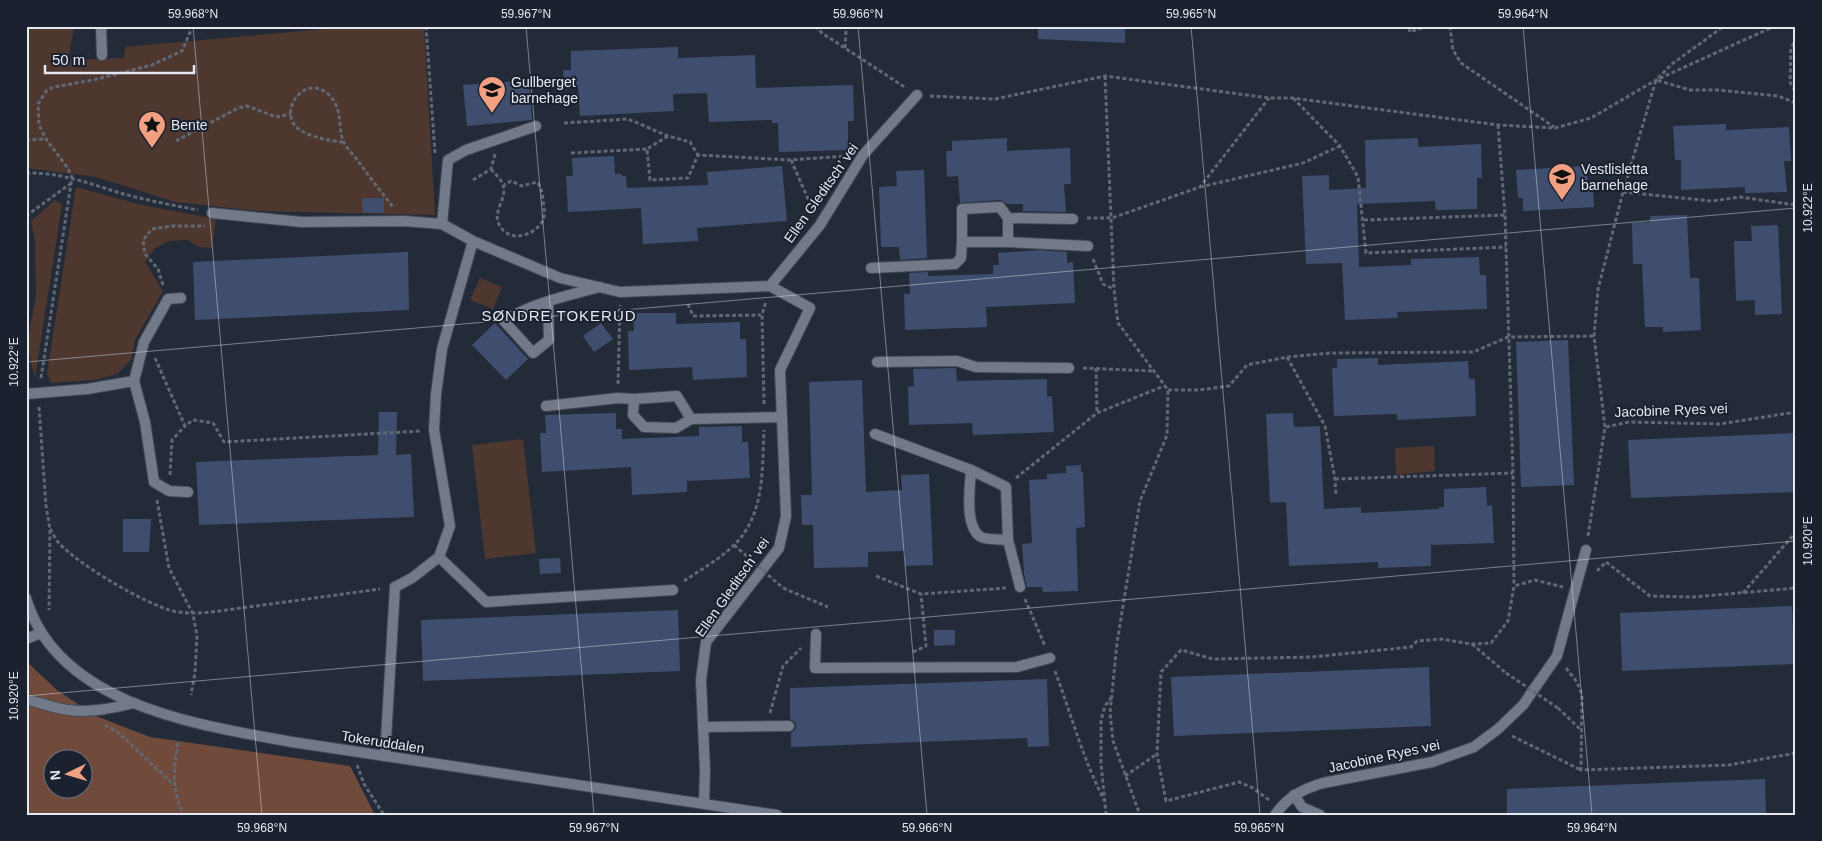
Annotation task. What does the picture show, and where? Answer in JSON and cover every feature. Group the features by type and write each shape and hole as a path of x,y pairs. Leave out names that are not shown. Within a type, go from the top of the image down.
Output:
{"street":[{"path":"101,26 102,55"},
{"name":"Ellen Gleditsch’ vei","path":"704,803 705,770 701,680 706,642 779,548 786,516 780,370 810,308 770,286 820,225 863,155 917,95"},
{"path":"442,224 448,160 466,150 536,126"},
{"path":"871,268 955,264 960,258 962,242 962,208 1000,208 1008,218 1008,242"},
{"path":"212,213 302,222 404,221 442,224 473,240 560,278 620,292 770,286"},
{"path":"1008,218 1073,218"},
{"path":"385,756 395,587 412,578 439,557 450,526 434,430 436,394 442,349 473,240"},
{"path":"962,242 1088,246"},
{"path":"548,302 549,340 533,353 504,321 520,310 599,287"},
{"path":"182,298 168,299 144,342 134,381 145,422 154,482 170,491 188,492"},
{"path":"877,362 957,361 976,367 1069,368"},
{"path":"26,394 87,389 134,381"},
{"path":"546,406 618,398 634,399 677,396 691,419"},
{"path":"634,399 633,415 644,427 676,428 691,419 782,417"},
{"path":"875,434 971,470 1006,487 1008,540 1020,588"},
{"path":"971,470 970,512 973,530 982,538 1008,540"},
{"name":"Jacobine Ryes vei","path":"1277,812 1294,795 1306,788 1432,762 1474,747 1498,729 1523,705 1557,656 1586,550"},
{"path":"439,557 486,602 673,590"},
{"name":"Tokeruddalen","path":"27,603 41,633 68,665 84,678 134,703 169,714 241,732 355,752 777,815"},
{"path":"26,639 41,633"},
{"path":"816,634 816,668 1017,667 1050,658"},
{"path":"26,699 67,710 82,711 100,710 134,703"},
{"path":"702,727 789,726"},
{"path":"1294,795 1302,807 1320,815"}],"path":[{"path":"72,177 39,126 38,104 47,90 152,65 182,51 191,26"},
{"path":"426,26 435,154"},
{"path":"816,26 822,33 917,95 995,99 1105,76 1269,98 1292,98 1498,125 1555,128 1591,118 1656,80 1775,26"},
{"path":"845,26 845,48"},
{"path":"1409,28 1410,32 1427,26"},
{"path":"1450,26 1453,50 1461,63 1555,128"},
{"path":"1656,80 1672,64 1724,26"},
{"path":"1796,37 1790,49 1790,82 1796,93"},
{"path":"1105,76 1114,289 1118,324 1168,390 1199,390 1229,386 1248,365 1287,357 1330,353 1472,352 1508,337 1594,336"},
{"path":"1656,80 1690,90 1718,90 1778,96 1796,103"},
{"name":"Jacobine Ryes vei","path":"1586,550 1605,427 1594,336 1598,289 1623,192 1656,80"},
{"path":"344,142 336,142 299,129 293,122 291,114 293,101 300,92 310,88 321,90 330,97 338,108 344,142 404,221"},
{"path":"1200,187 1269,98"},
{"path":"1292,98 1340,146 1358,178 1364,220 1366,253 1506,247"},
{"path":"176,141 238,108 248,106 276,117 291,114"},
{"path":"564,122 628,119 668,136 690,142 698,155"},
{"path":"1277,812 1253,788 1239,782 1166,801 1157,754 1161,672 1181,650 1213,659 1302,658 1412,647 1417,641 1441,639 1472,644 1491,643 1508,621 1514,586 1513,474 1505,215 1498,125"},
{"path":"570,153 647,149 668,136"},
{"path":"26,140 46,138"},
{"path":"473,180 492,169 500,138"},
{"path":"1073,218 1112,218 1200,187 1303,163 1340,146"},
{"path":"647,149 650,180 688,178 698,155"},
{"path":"698,155 791,160 863,155"},
{"path":"791,160 820,225"},
{"path":"492,169 504,185 497,214 500,226 508,233 522,237 529,234 543,222 545,214 541,187 537,182 522,186 511,181 504,185"},
{"path":"26,173 56,174 72,177 122,193 212,213 210,226 172,226 152,229 143,240 145,254 158,269"},
{"path":"26,216 70,184"},
{"path":"1623,192 1712,202 1740,196 1796,205"},
{"path":"1364,220 1505,215"},
{"path":"1088,246 1103,284 1114,289"},
{"path":"673,590 734,545 749,526 761,493 764,418 762,315 770,286"},
{"path":"683,290 692,316 762,315"},
{"path":"618,398 620,292"},
{"path":"144,342 154,356 185,426"},
{"path":"1287,357 1325,426 1335,479 1336,496"},
{"path":"1069,368 1152,371"},
{"path":"1096,368 1097,413"},
{"path":"1006,487 1097,413 1164,386"},
{"path":"1140,815 1125,776 1110,726 1111,698 1117,643 1140,501 1166,435 1168,390"},
{"name":"Jacobine Ryes vei","path":"1605,427 1629,422 1720,424 1796,412"},
{"path":"170,491 172,440 193,420 213,423 224,442 434,430"},
{"path":"1335,479 1513,474"},
{"path":"154,482 168,568 193,614 197,636 197,653 191,695"},
{"path":"50,529 58,542 68,551 118,585 156,606 174,611 193,614 395,587"},
{"path":"1743,593 1796,532"},
{"path":"734,545 783,588 828,607"},
{"path":"1514,586 1535,580 1575,590 1606,562 1650,596 1694,597 1796,588"},
{"path":"876,576 921,594 1020,588 1050,658 1094,781 1104,800"},
{"path":"908,654 926,646 921,594"},
{"path":"769,726 771,706 783,666 816,634"},
{"path":"1472,644 1506,673 1558,708 1581,730"},
{"path":"1557,656 1577,682 1582,695 1581,770"},
{"path":"1106,815 1101,720 1105,706 1111,698"},
{"path":"104,724 119,733 174,785"},
{"path":"1498,729 1581,770 1729,765 1796,753"},
{"path":"178,742 174,766 174,785 183,815"},
{"path":"355,752 358,770 364,784 384,815"},
{"path":"1125,776 1157,754"}],"shaded area":[{"path":"26,26 74,26 68,60 124,58 125,47 358,26 424,26 435,215 258,211 175,202 96,177 26,168"},
{"path":"76,187 142,205 216,219 212,248 199,247 188,240 169,241 155,248 145,262 163,291 135,340 131,360 117,374 95,380 51,383 47,374"},
{"path":"55,200 62,205 35,378 27,344 36,295 35,241 31,221"},
{"path":"480,278 502,287 493,309 470,300"},
{"path":"523,439 536,553 485,559 472,445"},
{"path":"1434,446 1435,471 1396,475 1395,448"},
{"path":"26,661 58,691 96,716 150,737 350,766 375,815 26,815"}],"building":[{"path":"1038,26 1125,26 1125,43 1038,39"},
{"path":"678,47 678,58 755,55 756,88 853,85 854,121 848,121 848,150 779,152 778,123 772,123 772,120 709,122 707,93 673,94 674,111 580,116 578,87 564,86 563,70 571,70 571,51"},
{"path":"529,80 532,120 467,126 463,85"},
{"path":"1726,124 1726,130 1789,127 1791,161 1784,161 1787,192 1745,193 1745,187 1681,190 1681,160 1675,160 1673,126"},
{"path":"1007,138 1007,151 1070,148 1071,184 1064,184 1066,212 1023,211 1023,204 1007,204 1000,200 960,203 958,176 947,177 946,151 952,151 952,141"},
{"path":"1418,138 1418,147 1481,144 1482,178 1477,178 1477,209 1436,210 1435,201 1357,204 1359,267 1411,265 1411,259 1479,257 1480,275 1486,275 1487,309 1397,312 1398,318 1345,320 1342,263 1306,264 1302,176 1329,175 1329,190 1366,188 1365,140"},
{"path":"614,156 615,174 626,176 627,188 708,185 707,172 782,166 787,221 697,228 698,241 643,244 641,208 568,212 566,176 573,176 572,158"},
{"path":"1587,166 1588,185 1593,185 1594,207 1523,211 1523,198 1518,198 1516,170"},
{"path":"924,170 927,258 900,260 899,247 881,247 879,187 897,186 896,171"},
{"path":"362,198 384,198 384,213 363,213"},
{"path":"1687,215 1690,278 1699,278 1701,330 1663,332 1663,327 1645,327 1642,264 1633,264 1632,223 1650,222 1650,216"},
{"path":"1778,225 1782,314 1755,315 1755,300 1736,301 1734,241 1752,241 1751,226"},
{"path":"1040,250 1067,252 1067,263 1073,262 1075,303 986,307 987,327 905,330 904,294 910,294 909,273 928,272 928,276 993,274 993,265 999,265 998,253"},
{"path":"408,252 409,310 195,320 193,262"},
{"path":"633,313 676,313 676,324 740,322 740,339 746,339 747,377 693,380 692,367 629,370 628,331 634,331"},
{"path":"495,323 528,359 506,380 472,345"},
{"path":"601,323 613,339 594,352 583,336"},
{"path":"1568,340 1574,485 1521,487 1516,342"},
{"path":"1378,358 1378,365 1468,361 1469,379 1475,379 1476,416 1397,420 1397,414 1334,416 1332,368 1337,368 1337,359"},
{"path":"956,368 957,381 1047,379 1047,397 1052,396 1054,432 973,435 972,423 909,425 908,387 914,386 913,369"},
{"path":"862,380 866,492 902,490 901,475 929,474 933,565 905,566 905,551 868,552 868,567 814,568 813,525 802,525 801,495 812,495 809,382"},
{"path":"379,412 397,412 396,455 411,454 414,517 199,525 196,462 378,455"},
{"path":"616,413 616,429 622,429 622,439 699,436 699,427 742,426 742,442 748,442 750,478 687,481 687,492 632,495 631,467 542,472 540,433 546,433 545,415"},
{"path":"1293,413 1294,427 1320,426 1324,509 1361,507 1361,513 1439,509 1439,507 1444,507 1444,489 1486,487 1487,506 1492,505 1494,543 1431,545 1431,566 1378,568 1378,562 1289,566 1286,502 1270,503 1266,414"},
{"path":"1796,433 1796,492 1631,498 1628,440"},
{"path":"1081,465 1081,472 1083,472 1085,527 1076,528 1078,591 1043,592 1042,587 1027,587 1022,544 1032,543 1029,480 1047,479 1047,474 1066,473 1066,466"},
{"path":"123,519 151,519 149,552 123,552"},
{"path":"560,558 561,573 540,574 539,559"},
{"path":"1792,606 1794,664 1622,671 1620,613"},
{"path":"678,610 680,671 423,681 421,620"},
{"path":"934,630 955,630 955,645 934,646"},
{"path":"1429,667 1431,726 1174,736 1171,677"},
{"path":"1047,679 1049,746 1028,747 1027,738 791,747 791,733 795,730 796,725 790,719 790,688"},
{"path":"1765,779 1766,815 1507,815 1507,789"}],"place":[{"name":"Gullberget barnehage","path":"492,114"},
{"name":"Bente","path":"152,149"},
{"name":"Vestlisletta barnehage","path":"1562,201"}],"district":[{"name":"SØNDRE TOKERUD","path":"559,316"}]}
